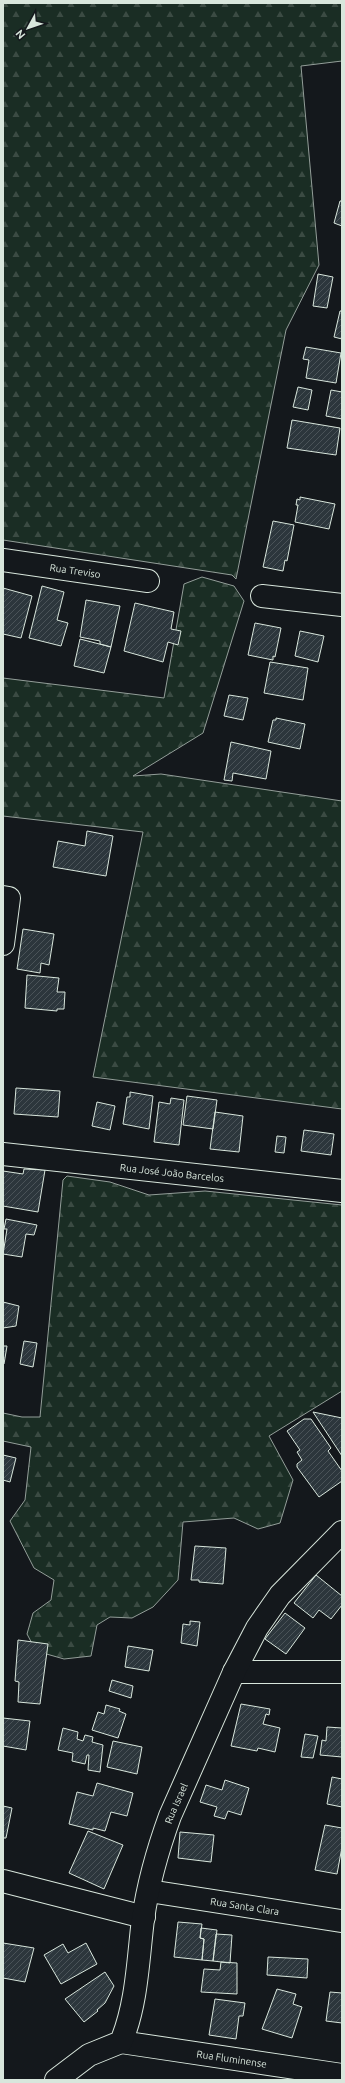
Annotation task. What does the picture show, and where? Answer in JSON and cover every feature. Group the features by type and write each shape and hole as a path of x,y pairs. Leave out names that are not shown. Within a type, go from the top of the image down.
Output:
{"street":[{"name":"Rua Treviso","path":"3,560 148,581"},
{"path":"262,596 342,605"},
{"path":"3,944 6,898"},
{"name":"Rua José João Barcelos","path":"3,1154 342,1191"},
{"name":"Rua Israel","path":"121,2042 128,2026 132,2009 144,1917 149,1892 162,1839 170,1816 234,1672 257,1628 280,1595 342,1532"},
{"path":"234,1672 342,1672"},
{"path":"3,1881 144,1917"},
{"name":"Rua Santa Clara","path":"149,1892 341,1921"},
{"path":"56,2080 89,2055 121,2042"},
{"name":"Rua Fluminense","path":"121,2042 342,2075"}],"green space":[{"path":"3,3 342,3 342,61 301,66 319,265 286,330 236,579 232,575 3,540"},
{"path":"202,577 234,586 244,601 203,733 133,776 161,774 342,801 342,1109 93,1077 143,832 3,816 3,678 164,698 184,584"},
{"path":"67,1176 110,1182 149,1195 205,1191 342,1205 342,1391 269,1436 293,1480 280,1523 258,1529 234,1518 183,1522 178,1580 153,1607 132,1618 110,1617 97,1625 91,1656 64,1659 36,1651 27,1634 33,1613 51,1600 54,1580 34,1568 10,1521 25,1500 31,1447 3,1441 3,1413 22,1417 40,1417 63,1180"}],"building":[{"path":"340,201 342,201 342,226 334,223"},
{"path":"318,274 333,277 327,308 313,306"},
{"path":"340,311 342,311 342,339 334,337"},
{"path":"306,347 341,353 336,383 306,378 309,360 303,359"},
{"path":"298,387 312,390 308,410 293,407"},
{"path":"331,390 342,392 342,419 326,416"},
{"path":"292,420 340,428 336,455 287,448"},
{"path":"300,497 335,504 329,529 295,522 298,505 296,505 297,499 300,500"},
{"path":"273,521 294,525 287,561 285,560 283,571 263,567"},
{"path":"42,586 64,592 57,620 68,623 61,646 29,638"},
{"path":"3,588 32,596 21,638 3,634"},
{"path":"86,600 120,606 111,647 100,644 100,641 80,637"},
{"path":"135,603 174,612 171,629 181,631 178,645 168,642 163,662 124,651"},
{"path":"255,623 281,628 275,657 273,656 273,660 248,655"},
{"path":"300,631 324,636 318,662 295,656"},
{"path":"80,639 111,647 104,673 74,666"},
{"path":"270,662 308,668 303,700 264,693"},
{"path":"229,695 248,698 243,720 224,716"},
{"path":"276,718 305,724 300,749 268,742 273,720 276,720"},
{"path":"231,742 271,751 266,779 233,773 232,781 224,780"},
{"path":"87,831 113,836 106,876 53,867 58,841 85,846"},
{"path":"23,929 54,934 49,965 41,963 40,973 17,969"},
{"path":"27,975 59,978 57,992 65,992 64,1009 57,1009 57,1011 25,1008"},
{"path":"16,1088 60,1091 58,1117 14,1114"},
{"path":"130,1092 153,1096 149,1129 123,1124 127,1097 130,1097"},
{"path":"187,1096 217,1100 213,1129 183,1125"},
{"path":"171,1098 184,1100 179,1145 154,1142 159,1102 170,1104"},
{"path":"97,1102 115,1106 110,1130 92,1126"},
{"path":"215,1112 243,1116 239,1152 210,1149"},
{"path":"304,1130 334,1134 331,1155 301,1151"},
{"path":"277,1136 286,1137 284,1153 275,1152"},
{"path":"24,1169 45,1170 38,1212 3,1206 3,1171 23,1174"},
{"path":"6,1219 37,1225 34,1235 26,1234 22,1257 3,1254 7,1229 4,1229"},
{"path":"3,1302 19,1306 16,1326 3,1328"},
{"path":"24,1341 37,1343 33,1367 20,1364"},
{"path":"3,1346 7,1346 4,1364 3,1364"},
{"path":"313,1412 342,1418 342,1456"},
{"path":"304,1419 311,1419 331,1448 328,1451 342,1471 342,1481 319,1497 297,1467 297,1464 302,1460 297,1452 300,1450 287,1431"},
{"path":"3,1455 16,1458 10,1482 3,1480"},
{"path":"195,1546 226,1548 223,1584 191,1580"},
{"path":"316,1575 342,1596 342,1605 331,1619 319,1610 313,1618 294,1603"},
{"path":"285,1613 305,1628 286,1654 265,1639"},
{"path":"190,1621 200,1622 197,1646 181,1643 183,1624 190,1625"},
{"path":"18,1640 48,1644 40,1704 18,1702 19,1682 15,1681"},
{"path":"128,1646 153,1650 149,1671 125,1667"},
{"path":"112,1680 133,1686 131,1698 109,1691"},
{"path":"241,1704 270,1709 269,1715 266,1714 263,1724 280,1728 275,1752 258,1748 257,1751 231,1746"},
{"path":"106,1705 120,1709 119,1711 126,1714 118,1738 92,1730 98,1712 104,1714"},
{"path":"3,1718 30,1721 26,1750 3,1746"},
{"path":"327,1727 342,1728 342,1757 320,1755 322,1740 326,1741"},
{"path":"63,1728 78,1732 77,1739 83,1741 85,1735 93,1737 92,1742 103,1745 100,1772 88,1770 89,1755 87,1755 85,1764 72,1761 73,1753 58,1750"},
{"path":"305,1734 318,1736 313,1758 301,1757"},
{"path":"113,1741 142,1747 137,1774 107,1767"},
{"path":"332,1777 342,1779 342,1807 327,1804"},
{"path":"225,1780 249,1788 241,1815 228,1811 225,1819 214,1816 217,1807 200,1802 206,1785 222,1790"},
{"path":"97,1783 133,1793 127,1816 111,1812 105,1831 93,1828 93,1830 69,1824 77,1792 93,1796"},
{"path":"3,1806 12,1808 6,1838 3,1838"},
{"path":"325,1825 342,1828 342,1847 337,1874 315,1870"},
{"path":"88,1831 123,1845 104,1889 69,1873"},
{"path":"180,1832 214,1835 211,1862 178,1858"},
{"path":"178,1922 202,1924 200,1938 204,1939 202,1960 174,1957"},
{"path":"201,1928 217,1930 213,1961 202,1960 204,1939 200,1938"},
{"path":"216,1934 232,1935 230,1963 213,1961"},
{"path":"3,1943 34,1948 25,1982 3,1978"},
{"path":"86,1943 97,1964 61,1984 44,1955 63,1944 68,1953"},
{"path":"268,1957 308,1959 307,1978 267,1975"},
{"path":"221,1962 237,1963 237,1994 201,1992 204,1969 220,1970"},
{"path":"105,1972 114,1986 105,2003 97,2010 98,2011 84,2022 65,1999"},
{"path":"277,1989 296,1994 293,2004 302,2007 292,2038 262,2029"},
{"path":"330,1992 342,1993 342,2023 326,2021"},
{"path":"215,1999 245,2003 243,2016 239,2016 236,2039 209,2035"}]}
